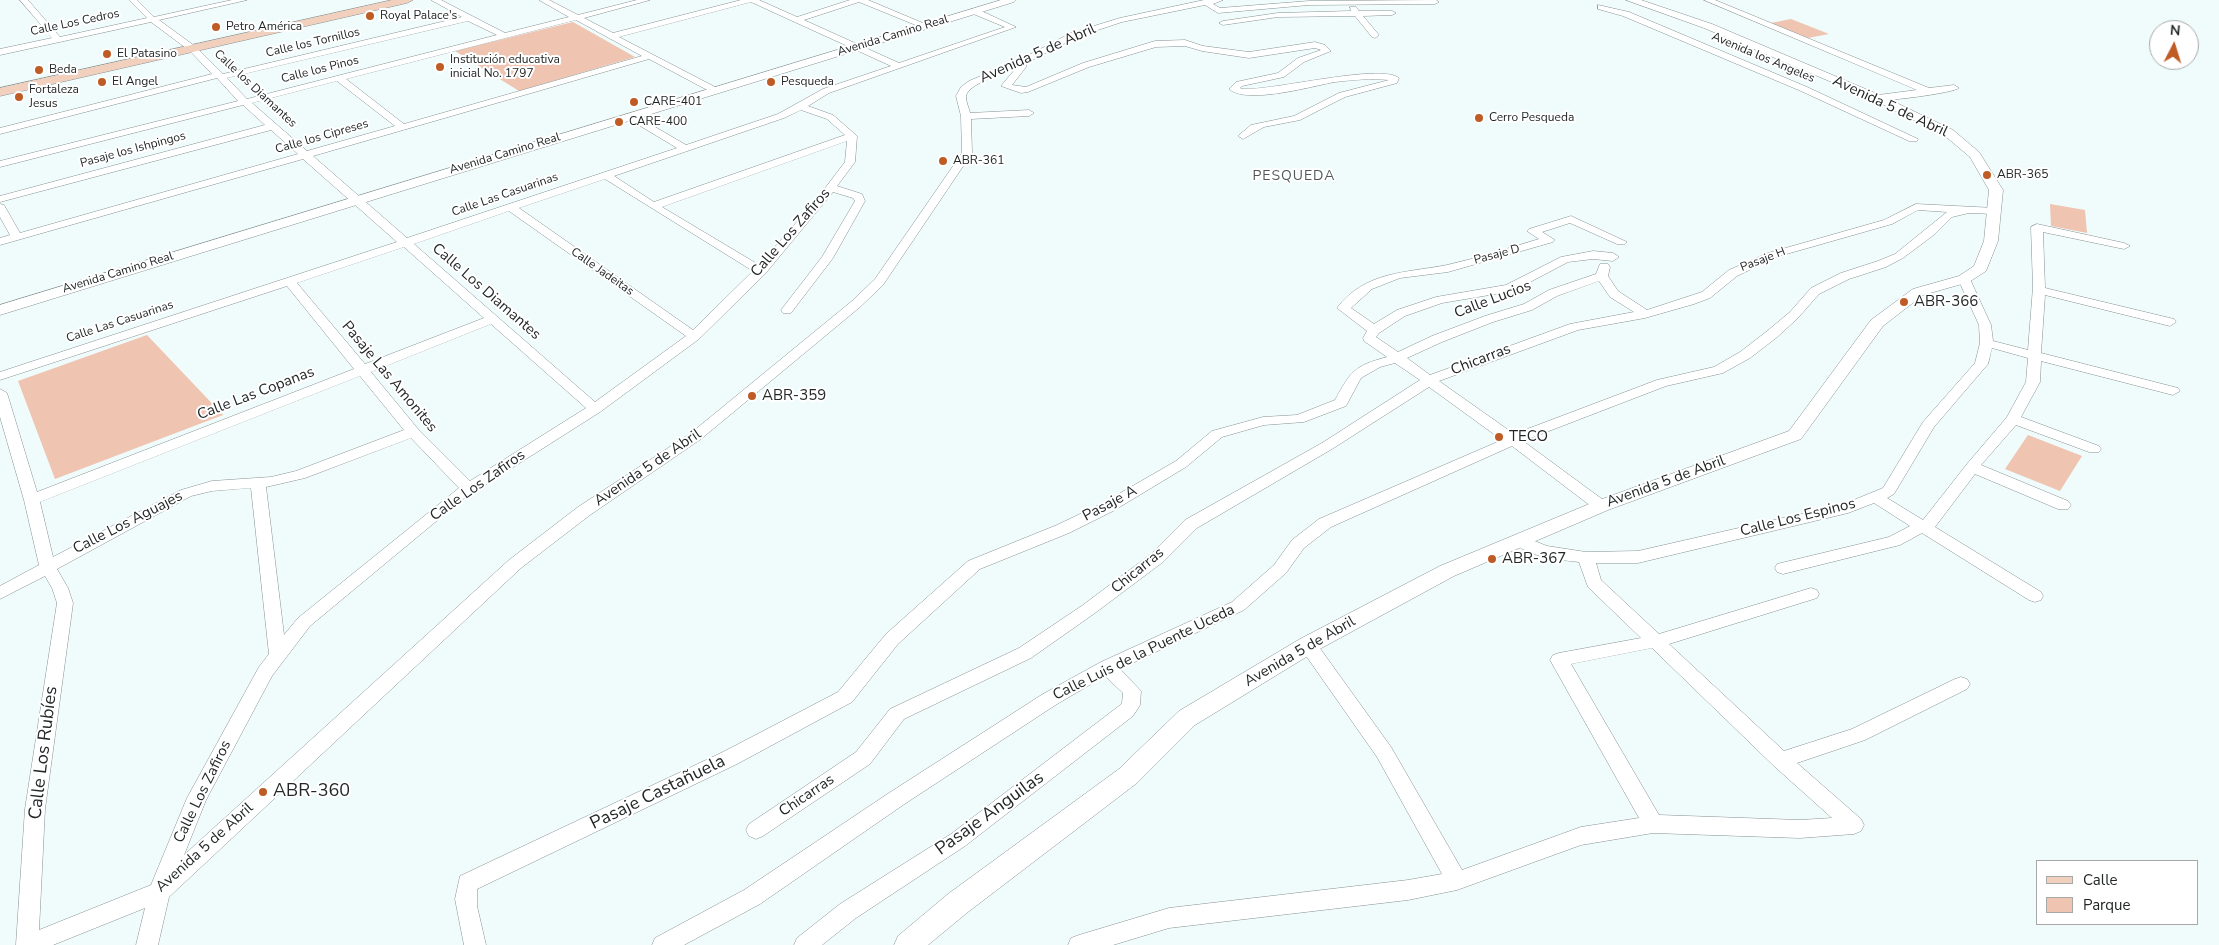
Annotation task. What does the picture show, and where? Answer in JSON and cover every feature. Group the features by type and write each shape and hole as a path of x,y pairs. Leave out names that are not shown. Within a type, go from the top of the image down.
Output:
{"main road":[{"path":"190,47 379,0"},
{"path":"0,92 41,80 407,0"},
{"path":"0,86 41,80"}],"street":[{"path":"24,0 57,40"},
{"name":"Calle los Diamantes","path":"133,0 152,19 190,47 246,102 353,195"},
{"name":"Calle Los Cedros","path":"0,52 240,0"},
{"path":"435,0 504,36"},
{"path":"543,0 708,87"},
{"name":"Calle los Pinos","path":"0,164 646,0"},
{"path":"613,36 751,0 898,65"},
{"path":"796,20 859,0 926,26"},
{"name":"Avenida Camino Real","path":"0,310 353,195 708,87 845,41 984,0"},
{"name":"Avenida Camino Real","path":"0,296 630,116 708,87 857,48 1011,0"},
{"name":"Avenida los Angeles","path":"1615,0 1601,7 1626,14 1804,89 1913,139"},
{"name":"Avenida 5 de Abril","path":"908,945 958,903 1128,776 1187,718 1308,646 1447,572 1601,506 1795,435 1877,323 1918,292 1964,279 1981,268 1991,242 1996,190 1975,155 1949,133 1878,98 1708,26 1631,0"},
{"path":"1708,0 1930,92"},
{"path":"1347,1 1375,35"},
{"name":"Avenida 5 de Abril","path":"27,945 159,892 515,564 584,512 696,436 856,304 879,282 967,154 966,116 961,96 964,89 972,83 1022,62 1074,35 1120,20 1214,4 1347,1 1435,2"},
{"name":"Calle Las Casuarinas","path":"0,376 405,243 685,148 800,107 826,90 1012,27 974,11"},
{"path":"1223,23 1278,16 1392,13"},
{"name":"Calle los Tornillos","path":"0,131 220,76 469,18"},
{"path":"1022,62 1022,67 1008,82 1006,86 1009,88 1028,89 1086,65 1155,44 1185,43 1202,48 1249,55 1315,45 1327,51 1300,60 1281,75 1239,84 1234,89 1250,92 1294,88 1334,80 1384,76 1394,78 1394,81 1358,88 1297,117 1249,129 1243,136"},
{"name":"Calle los Cipreses","path":"0,242 651,56"},
{"path":"339,78 402,127"},
{"path":"1878,98 1954,88"},
{"path":"653,206 852,136 830,117 800,107"},
{"path":"966,116 1029,113"},
{"path":"630,116 685,148"},
{"name":"Pasaje los Ishpingos","path":"0,199 273,126"},
{"name":"Calle Los Zafiros","path":"148,945 159,892 197,798 265,672 304,622 469,489 595,409 694,336 761,271 831,188 850,162 852,136"},
{"path":"606,175 653,206 761,271"},
{"path":"787,310 831,254 846,231 860,201 858,196 831,188"},
{"name":"Calle Los Diamantes","path":"353,195 405,243 595,409"},
{"path":"0,207 17,237"},
{"name":"Calle Jadeitas","path":"510,207 694,336"},
{"name":"Pasaje H","path":"1538,339 1575,328 1645,314 1706,295 1733,272 1772,255 1888,222 1916,207 1995,211"},
{"name":"Calle Luis de la Puente Uceda","path":"662,945 752,897 896,799 1050,699 1108,667 1238,606 1280,569 1298,544 1325,523 1525,435 1662,383 1718,370 1745,355 1771,335 1794,315 1815,291 1845,276 1882,264 1899,256 1931,232 1948,215 1971,209"},
{"name":"Pasaje D","path":"1374,330 1343,308 1368,286 1398,275 1448,268 1549,240 1533,231 1571,219 1623,240 1614,257"},
{"path":"1783,568 1894,542 1931,522 1972,467 2013,418 2033,382 2039,290 2036,227 2124,246"},
{"path":"1601,506 1514,441 1369,338 1374,330 1401,313 1440,300 1509,288 1565,259 1594,256 1614,257"},
{"path":"1614,257 1603,268 1602,276 1614,294 1645,314"},
{"name":"Calle Lucios","path":"1397,358 1472,325 1528,307 1553,292 1602,276"},
{"path":"1964,279 1985,325 1987,344 2173,391"},
{"name":"Pasaje Las Amonites","path":"289,281 413,432 469,489"},
{"path":"2039,290 2170,322"},
{"name":"Calle Las Copanas","path":"32,500 492,319"},
{"name":"Chicarras","path":"756,830 863,758 897,714 1025,653 1089,609 1157,558 1191,524 1327,446 1393,402 1430,381 1538,339"},
{"name":"Calle Los Espinos","path":"1522,541 1543,551 1586,558 1638,557 1693,542 1839,510 1889,492 1928,425 1980,364 1987,344"},
{"name":"Pasaje A","path":"845,697 892,639 974,565 1063,529 1108,507 1181,464 1217,434 1263,421 1300,419 1341,403 1355,376 1375,364 1397,358"},
{"name":"Calle Los Rubíes","path":"0,393 32,500 47,566 60,588 64,603 35,809 27,945"},
{"path":"2013,418 2094,449"},
{"name":"Calle Los Aguajes","path":"47,566 186,493 212,486 272,482 300,475 413,432"},
{"path":"1972,467 2063,505"},
{"path":"258,483 278,654"},
{"path":"1875,497 2035,596"},
{"path":"1079,945 1169,918 1408,890 1457,881 1581,836 1653,824 1800,829 1854,825 1781,760 1594,583 1586,558"},
{"path":"0,593 47,566"},
{"path":"1653,824 1559,660 1657,641 1811,594"},
{"path":"1308,646 1384,752 1457,881"},
{"name":"Pasaje Anguilas","path":"805,945 848,911 958,840 1126,711 1131,705 1132,691 1108,667"},
{"path":"1781,760 1858,734 1961,684"},
{"name":"Pasaje Castañuela","path":"475,945 466,909 465,893 468,883 730,758 845,697"}],"green space":[{"path":"1791,19 1829,34 1808,38 1771,23"},
{"path":"573,22 635,57 519,91 455,51"},
{"path":"2050,204 2085,210 2087,233 2051,226"},
{"path":"147,335 223,415 55,479 18,381"},
{"path":"2028,435 2082,456 2060,491 2005,469"}],"place":[{"name":"Royal Palace's","path":"370,16"},
{"name":"Petro América","path":"216,27"},
{"name":"El Patasino","path":"107,54"},
{"name":"Institución educativa inicial No. 1797","path":"440,67"},
{"name":"Beda","path":"39,70"},
{"name":"El Angel","path":"102,82"},
{"name":"Pesqueda","path":"771,82"},
{"name":"Fortaleza Jesus","path":"19,97"},
{"name":"CARE-401","path":"634,102"},
{"name":"Cerro Pesqueda","path":"1479,118"},
{"name":"CARE-400","path":"619,122"},
{"name":"ABR-361","path":"943,161"},
{"name":"ABR-365","path":"1987,175"},
{"name":"ABR-366","path":"1904,302"},
{"name":"ABR-359","path":"752,396"},
{"name":"TECO","path":"1499,437"},
{"name":"ABR-367","path":"1492,559"},
{"name":"ABR-360","path":"263,792"}],"district":[{"name":"PESQUEDA","path":"1294,177"}]}
